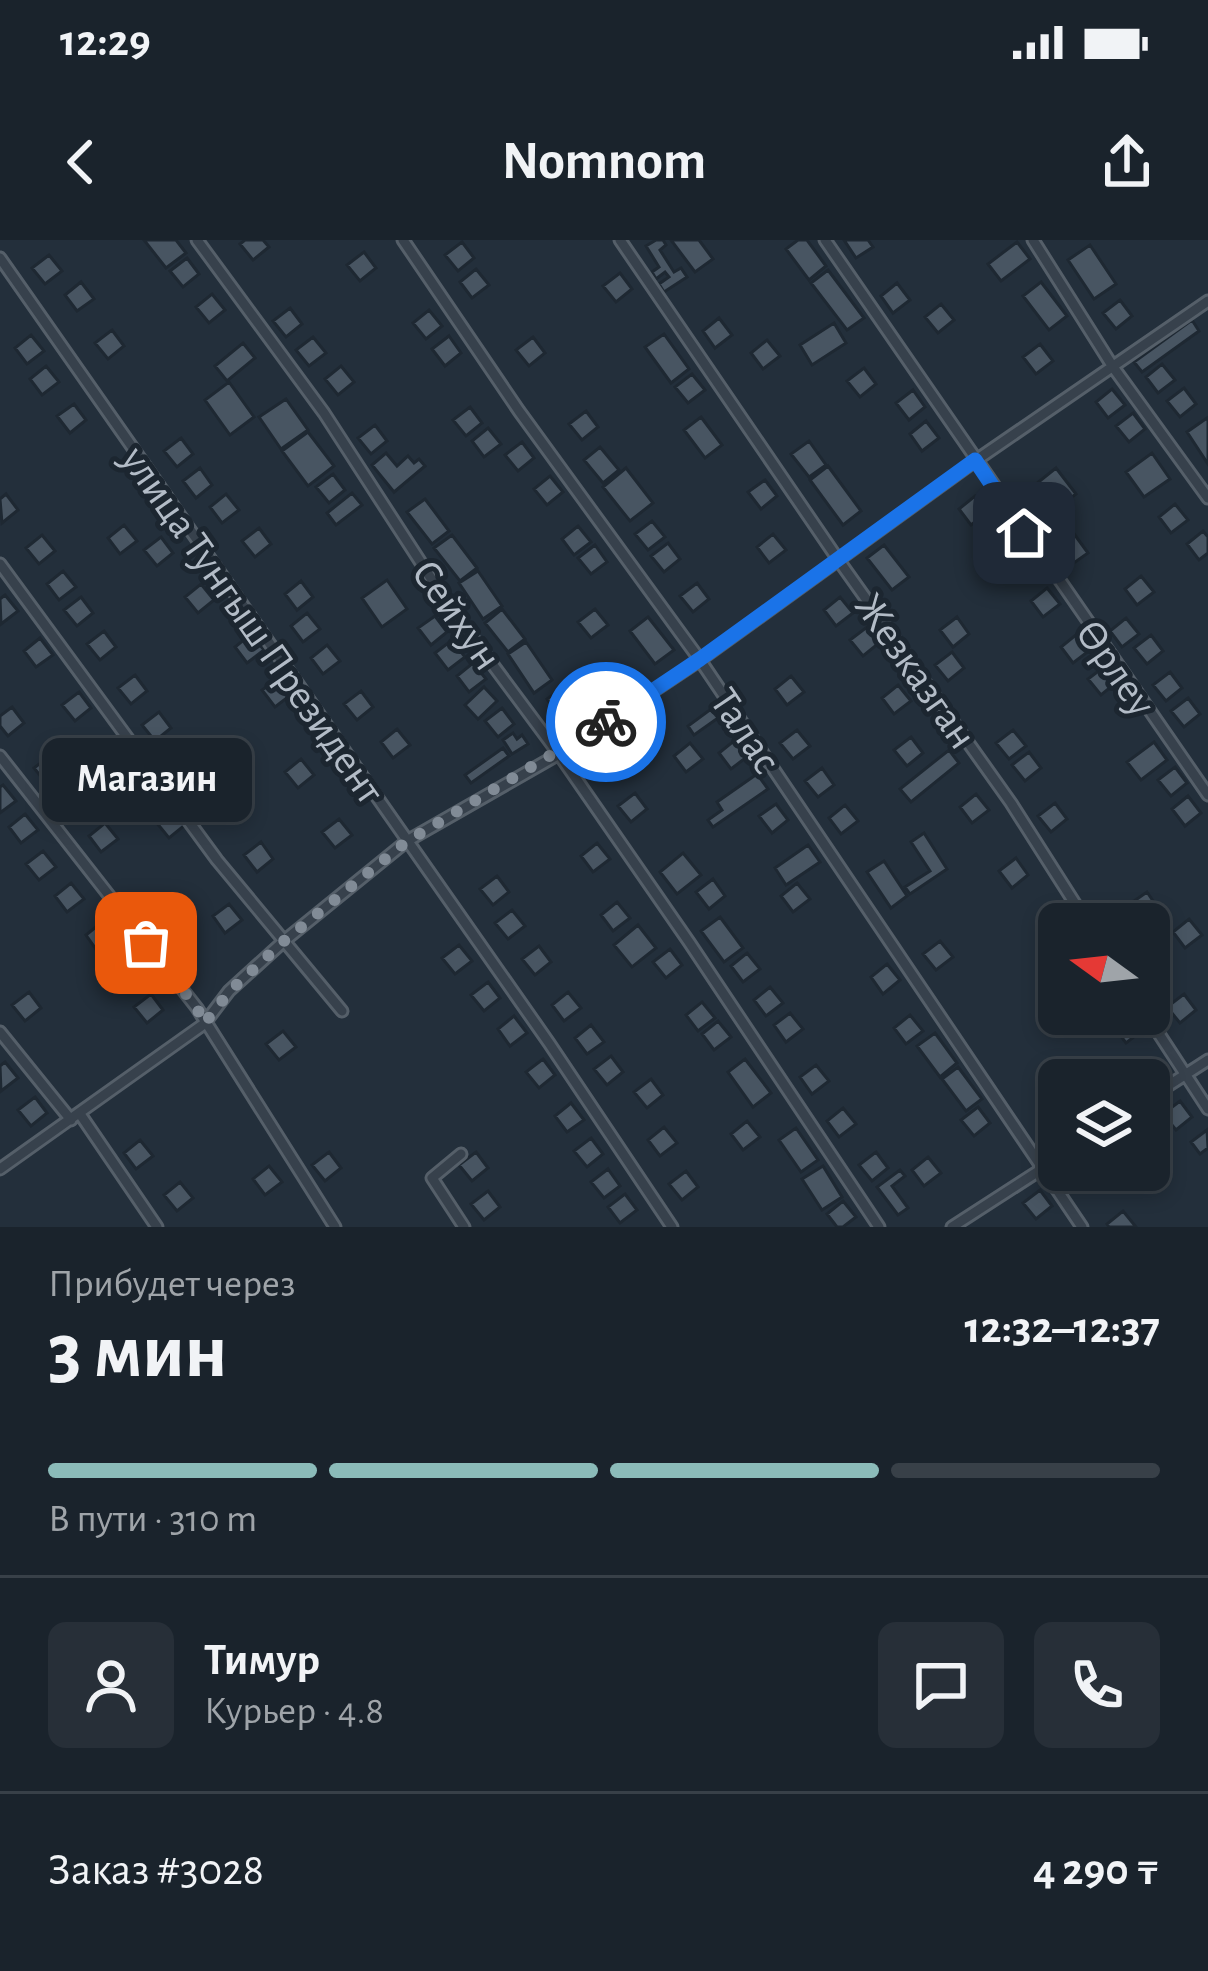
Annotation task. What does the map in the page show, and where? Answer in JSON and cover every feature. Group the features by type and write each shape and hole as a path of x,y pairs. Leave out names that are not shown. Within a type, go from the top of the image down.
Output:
{"street":[{"name":"Сейхун","path":"197,240 324,413 447,602 559,754 879,1227"},
{"name":"Талас","path":"404,240 519,411 700,659 1038,1163"},
{"name":"Жезказган","path":"620,240 836,558 1011,803 1075,903"},
{"name":"Өрлеу","path":"825,240 1208,795"},
{"path":"1033,240 1113,367 1208,498"},
{"name":"улица Тунгыш Президент","path":"0,258 549,1042 672,1227"},
{"path":"0,1168 204,1024 230,991 284,941 406,842 559,754 1208,302"},
{"path":"0,564 217,860 342,1011"},
{"path":"0,756 197,1008 335,1227"},
{"path":"0,1032 76,1117 157,1227"},
{"path":"1159,1035 1208,1109"},
{"path":"1170,1085 1208,1060"},
{"path":"461,1154 432,1178 464,1227"},
{"path":"952,1227 1038,1172"},
{"name":"Талас","path":"1057,1191 1082,1227"}],"building":[{"path":"144,240 176,240 186,253 166,268"},
{"path":"263,240 269,247 253,260 240,244"},
{"path":"656,240 666,245 660,250 674,272 681,268 687,277 664,292 659,284 669,277 665,272 656,279 652,272 659,267 646,246"},
{"path":"671,240 699,240 713,259 695,272"},
{"path":"807,240 826,266 809,280 786,249"},
{"path":"844,240 868,240 873,247 856,258"},
{"path":"462,242 474,258 458,271 445,255"},
{"path":"1017,242 1030,259 1001,281 988,264"},
{"path":"1090,245 1116,284 1094,299 1068,260"},
{"path":"364,252 376,268 360,281 347,265"},
{"path":"49,255 62,271 45,284 32,268"},
{"path":"187,258 199,274 183,287 170,271"},
{"path":"476,269 489,285 472,298 460,282"},
{"path":"828,270 864,318 847,330 811,283"},
{"path":"620,273 632,289 616,302 603,286"},
{"path":"81,282 94,299 77,311 65,295"},
{"path":"1041,282 1067,316 1049,330 1023,296"},
{"path":"897,283 910,300 893,313 881,296"},
{"path":"212,294 225,310 209,323 196,307"},
{"path":"1120,300 1132,316 1116,329 1103,313"},
{"path":"941,304 954,320 938,333 925,317"},
{"path":"290,308 302,324 286,337 273,321"},
{"path":"429,310 442,326 426,339 413,323"},
{"path":"719,318 732,335 715,348 703,331"},
{"path":"1192,320 1199,331 1142,372 1134,362"},
{"path":"834,323 846,343 812,365 800,345"},
{"path":"112,330 124,346 108,359 95,343"},
{"path":"664,334 689,369 671,383 645,347"},
{"path":"31,335 44,351 27,364 15,348"},
{"path":"449,336 461,353 445,366 432,349"},
{"path":"313,337 326,353 309,366 296,350"},
{"path":"533,337 545,353 529,366 516,350"},
{"path":"767,340 780,356 763,369 751,353"},
{"path":"243,343 255,358 227,381 215,366"},
{"path":"1040,344 1053,361 1036,374 1023,357"},
{"path":"1162,364 1175,380 1158,393 1146,377"},
{"path":"46,366 59,382 42,395 30,379"},
{"path":"341,366 354,382 338,395 325,379"},
{"path":"864,368 876,384 860,397 847,381"},
{"path":"692,374 705,390 688,403 675,387"},
{"path":"229,382 254,417 230,435 205,400"},
{"path":"1184,388 1196,404 1180,417 1167,401"},
{"path":"1112,389 1125,405 1108,418 1096,402"},
{"path":"913,390 925,407 909,420 896,403"},
{"path":"286,399 308,430 281,449 259,417"},
{"path":"74,404 86,420 70,433 57,416"},
{"path":"470,407 482,423 466,436 453,420"},
{"path":"586,411 598,427 582,440 569,424"},
{"path":"1133,413 1145,429 1129,442 1116,426"},
{"path":"701,417 722,445 705,458 684,430"},
{"path":"1208,420 1208,464 1187,432"},
{"path":"926,421 939,438 922,451 910,434"},
{"path":"375,425 387,441 371,454 358,438"},
{"path":"488,428 501,444 484,457 472,441"},
{"path":"308,432 334,466 308,486 282,451"},
{"path":"181,438 193,454 177,467 164,451"},
{"path":"809,441 826,465 809,477 791,454"},
{"path":"522,442 534,458 518,471 505,455"},
{"path":"600,447 619,470 603,483 584,460"},
{"path":"386,453 397,466 408,456 425,466 394,492 372,465"},
{"path":"1152,453 1170,479 1144,497 1126,472"},
{"path":"828,466 861,511 843,525 810,480"},
{"path":"200,468 212,485 196,498 183,481"},
{"path":"626,468 653,503 630,521 603,487"},
{"path":"1056,468 1076,494 1056,509 1036,484"},
{"path":"333,474 345,490 329,503 316,487"},
{"path":"550,476 563,492 547,505 534,489"},
{"path":"765,480 777,496 761,509 748,492"},
{"path":"352,493 362,505 336,525 327,513"},
{"path":"6,494 18,510 2,523 0,499"},
{"path":"226,494 239,510 222,523 210,507"},
{"path":"975,496 988,512 971,525 959,509"},
{"path":"425,499 449,531 432,544 407,512"},
{"path":"1175,504 1188,520 1171,533 1159,517"},
{"path":"1064,520 1088,553 1071,565 1047,533"},
{"path":"652,521 665,537 648,550 635,534"},
{"path":"124,525 137,541 120,554 108,538"},
{"path":"578,526 591,542 574,555 562,539"},
{"path":"259,528 271,544 255,557 242,541"},
{"path":"1203,531 1208,553 1199,560 1187,544"},
{"path":"1011,532 1024,548 1008,561 995,545"},
{"path":"773,534 786,550 769,563 757,547"},
{"path":"42,535 55,551 39,564 26,548"},
{"path":"452,535 477,568 460,581 434,548"},
{"path":"161,537 173,553 157,566 144,550"},
{"path":"668,543 680,559 664,572 651,556"},
{"path":"595,545 607,562 591,574 578,558"},
{"path":"884,545 909,577 892,590 867,558"},
{"path":"63,571 76,587 59,600 47,584"},
{"path":"478,571 502,606 483,619 459,583"},
{"path":"1141,576 1154,592 1137,605 1125,589"},
{"path":"387,580 407,609 382,627 362,598"},
{"path":"301,581 313,597 297,610 285,594"},
{"path":"697,583 709,599 693,612 680,596"},
{"path":"201,584 214,600 198,613 185,597"},
{"path":"1047,588 1060,604 1043,617 1031,601"},
{"path":"5,595 18,611 1,624 0,599"},
{"path":"81,597 93,613 77,626 64,610"},
{"path":"840,597 853,613 836,626 824,610"},
{"path":"502,609 525,639 508,652 485,623"},
{"path":"595,609 608,625 591,638 578,622"},
{"path":"307,613 320,629 303,642 291,626"},
{"path":"435,616 447,632 431,645 418,628"},
{"path":"648,617 674,650 655,664 630,631"},
{"path":"957,617 969,634 953,647 940,630"},
{"path":"1126,618 1139,634 1122,647 1110,631"},
{"path":"867,627 879,643 863,656 850,640"},
{"path":"104,631 116,647 100,660 87,644"},
{"path":"251,634 264,650 247,663 235,647"},
{"path":"1077,634 1090,650 1073,663 1061,647"},
{"path":"1151,635 1163,651 1147,664 1134,648"},
{"path":"40,638 53,655 36,667 24,651"},
{"path":"452,640 465,657 448,670 435,653"},
{"path":"526,642 552,680 534,693 508,654"},
{"path":"327,645 340,661 323,674 311,658"},
{"path":"952,652 964,668 948,681 935,665"},
{"path":"473,663 486,679 469,692 457,676"},
{"path":"1105,666 1117,682 1101,695 1088,679"},
{"path":"1170,672 1182,688 1166,701 1153,685"},
{"path":"135,675 147,691 131,704 118,688"},
{"path":"791,676 804,692 787,705 775,689"},
{"path":"279,678 292,694 275,707 262,690"},
{"path":"898,685 911,701 894,714 882,698"},
{"path":"484,687 497,701 478,719 465,705"},
{"path":"563,687 576,703 559,716 547,699"},
{"path":"361,691 373,707 357,720 344,704"},
{"path":"79,692 91,708 75,721 62,705"},
{"path":"1188,698 1200,714 1184,727 1171,711"},
{"path":"12,707 24,723 8,736 0,726 0,716"},
{"path":"502,708 514,724 498,737 485,721"},
{"path":"711,709 718,718 694,735 688,726"},
{"path":"159,712 171,728 155,741 142,725"},
{"path":"397,729 410,745 393,758 381,742"},
{"path":"797,730 810,746 793,759 780,743"},
{"path":"1013,730 1026,746 1009,759 996,743"},
{"path":"513,733 517,739 522,735 528,744 512,754 503,740"},
{"path":"911,737 923,753 907,766 894,750"},
{"path":"735,740 748,756 731,769 719,753"},
{"path":"1154,742 1167,760 1141,780 1127,762"},
{"path":"690,743 703,759 686,772 674,756"},
{"path":"598,744 610,760 593,773 581,757"},
{"path":"503,748 509,756 471,783 465,775"},
{"path":"191,749 203,765 187,778 174,762"},
{"path":"949,750 959,763 911,802 900,789"},
{"path":"1029,752 1041,768 1025,781 1012,765"},
{"path":"51,755 63,771 47,784 34,768"},
{"path":"128,756 140,772 124,785 111,769"},
{"path":"301,759 314,775 298,788 285,772"},
{"path":"1175,767 1187,783 1171,796 1158,780"},
{"path":"822,768 834,785 818,797 805,781"},
{"path":"210,773 223,789 206,802 193,786"},
{"path":"757,774 768,789 713,827 708,820 722,810 717,802"},
{"path":"0,787 16,801 0,813"},
{"path":"635,793 647,809 631,822 618,806"},
{"path":"976,794 989,810 972,823 960,807"},
{"path":"1188,796 1201,813 1185,826 1172,809"},
{"path":"1055,803 1067,819 1051,832 1038,816"},
{"path":"776,804 788,820 772,833 759,816"},
{"path":"845,805 858,821 841,834 829,818"},
{"path":"173,809 185,825 169,838 156,822"},
{"path":"25,814 38,830 21,843 9,827"},
{"path":"339,819 352,835 335,848 322,832"},
{"path":"105,823 118,839 101,852 89,836"},
{"path":"924,833 947,869 910,894 905,887 930,871 911,842"},
{"path":"261,842 273,859 257,872 244,855"},
{"path":"597,843 610,859 593,872 581,856"},
{"path":"808,845 820,862 786,885 775,868"},
{"path":"43,851 56,867 39,880 26,864"},
{"path":"683,853 701,875 677,894 660,872"},
{"path":"1016,858 1028,875 1012,888 999,871"},
{"path":"884,861 907,896 891,908 867,872"},
{"path":"497,876 509,892 493,905 480,889"},
{"path":"713,879 725,896 709,909 696,892"},
{"path":"71,883 84,899 67,912 55,896"},
{"path":"797,883 810,899 793,912 781,896"},
{"path":"1147,892 1154,903 1131,903"},
{"path":"617,902 630,918 613,931 601,915"},
{"path":"229,904 242,920 225,933 213,916"},
{"path":"512,910 525,926 508,939 495,923"},
{"path":"720,917 743,948 724,962 701,931"},
{"path":"1189,919 1202,935 1185,948 1173,932"},
{"path":"102,922 115,939 98,952 86,935"},
{"path":"176,924 189,940 172,953 160,937"},
{"path":"638,925 656,948 632,967 614,945"},
{"path":"940,941 953,957 936,970 923,954"},
{"path":"127,942 139,958 123,971 110,955"},
{"path":"459,945 472,961 455,974 442,958"},
{"path":"539,946 551,962 535,975 522,959"},
{"path":"670,949 682,965 666,978 653,962"},
{"path":"747,953 760,969 743,982 731,966"},
{"path":"887,964 900,980 883,994 871,977"},
{"path":"488,982 500,998 484,1011 471,995"},
{"path":"770,987 783,1003 766,1016 754,1000"},
{"path":"29,992 41,1008 25,1021 12,1005"},
{"path":"568,992 581,1008 564,1021 552,1005"},
{"path":"151,994 163,1010 147,1023 134,1007"},
{"path":"1184,994 1196,1010 1180,1023 1170,1005"},
{"path":"702,1002 715,1018 698,1031 686,1015"},
{"path":"790,1013 803,1029 786,1042 774,1025"},
{"path":"910,1015 923,1031 906,1044 894,1028"},
{"path":"514,1016 527,1033 510,1046 498,1029"},
{"path":"718,1021 731,1037 714,1050 702,1034"},
{"path":"591,1025 604,1042 587,1054 575,1038"},
{"path":"283,1031 296,1047 279,1060 266,1044"},
{"path":"935,1033 957,1063 940,1077 917,1046"},
{"path":"611,1056 623,1072 607,1085 594,1069"},
{"path":"543,1059 555,1075 539,1088 526,1072"},
{"path":"745,1059 771,1093 753,1107 728,1072"},
{"path":"5,1062 18,1078 1,1091 0,1066"},
{"path":"816,1065 829,1081 812,1094 800,1077"},
{"path":"958,1067 982,1099 966,1111 942,1079"},
{"path":"651,1079 663,1095 647,1108 634,1092"},
{"path":"35,1097 47,1113 31,1126 18,1110"},
{"path":"1180,1101 1192,1117 1176,1130 1170,1123 1170,1109"},
{"path":"571,1103 584,1120 567,1132 555,1116"},
{"path":"978,1107 990,1123 974,1136 961,1120"},
{"path":"843,1108 856,1124 839,1137 827,1121"},
{"path":"747,1121 760,1137 743,1150 731,1134"},
{"path":"664,1127 677,1143 660,1156 648,1140"},
{"path":"796,1128 818,1160 801,1172 779,1140"},
{"path":"1207,1130 1208,1148 1200,1154 1191,1142"},
{"path":"591,1138 603,1154 587,1167 574,1151"},
{"path":"140,1140 153,1156 136,1169 124,1153"},
{"path":"329,1152 341,1168 325,1181 312,1165"},
{"path":"476,1152 488,1168 472,1181 459,1165"},
{"path":"876,1152 888,1168 872,1181 859,1165"},
{"path":"928,1157 941,1173 924,1186 912,1170"},
{"path":"269,1166 282,1182 265,1195 253,1179"},
{"path":"823,1166 842,1197 822,1210 802,1179"},
{"path":"608,1169 620,1186 604,1198 591,1182"},
{"path":"900,1170 905,1176 892,1186 908,1208 898,1215 877,1187"},
{"path":"686,1171 698,1187 682,1200 669,1184"},
{"path":"180,1182 193,1198 177,1211 164,1195"},
{"path":"488,1191 500,1207 484,1220 471,1204"},
{"path":"1041,1191 1052,1206 1036,1219 1023,1203"},
{"path":"625,1194 637,1210 620,1223 608,1207"},
{"path":"843,1201 856,1217 837,1227 827,1214"},
{"path":"1123,1211 1136,1227 1109,1227 1107,1224"}],"way so far":[{"path":"146,943 197,1008 204,1024 230,991 284,941 406,842 606,722"}],"place":[{"name":"Магазин","path":"146,943"}],"route":[{"path":"606,722 975,460 1024,533"}]}
